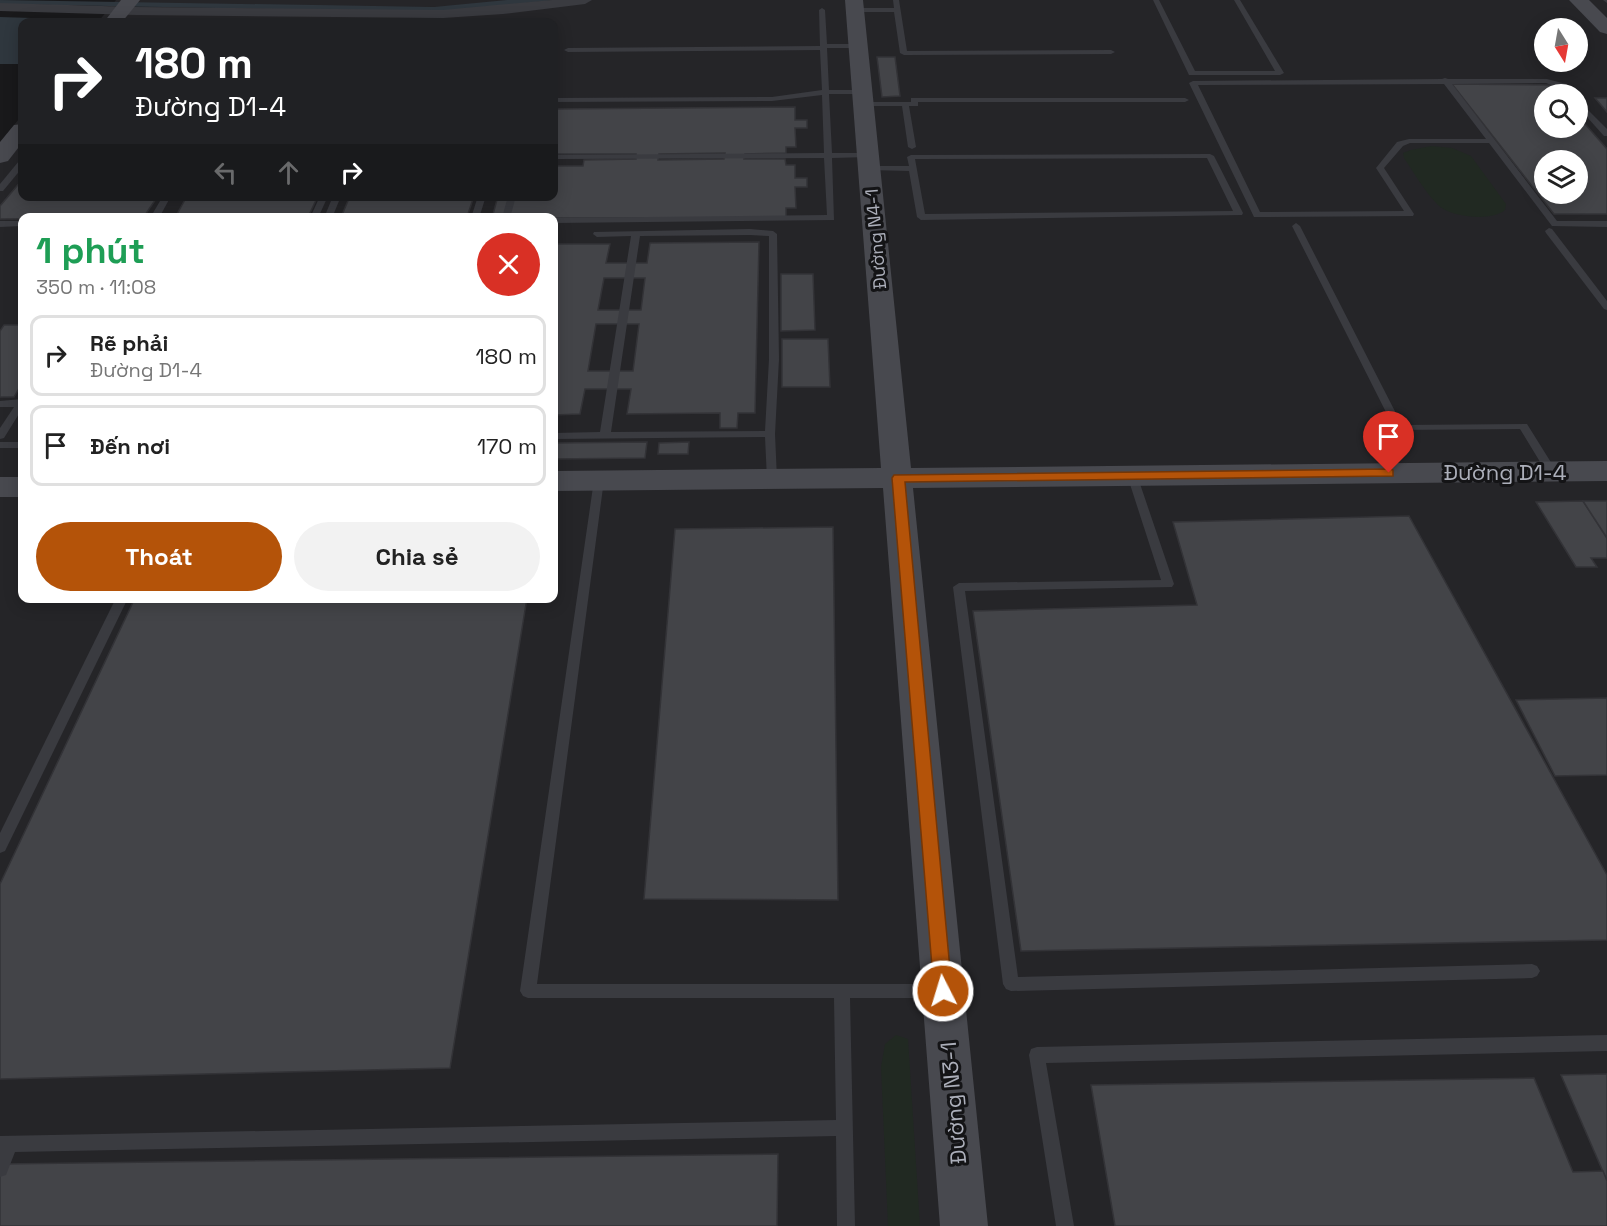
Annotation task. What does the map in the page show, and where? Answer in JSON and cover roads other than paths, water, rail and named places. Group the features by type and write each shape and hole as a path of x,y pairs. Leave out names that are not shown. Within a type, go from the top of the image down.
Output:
{"main road":[{"path":"1578,0 1607,28"},
{"name":"Đường N4-1","path":"855,5 898,478"},
{"path":"0,156 18,135"},
{"name":"Đường D1-4","path":"558,481 1607,471"},
{"name":"Đường N3-1","path":"898,478 964,1226"},
{"path":"0,487 18,487"}],"street":[{"path":"0,7 122,11 443,14 585,0"}],"lane":[{"path":"896,0 904,53 1111,52"},
{"path":"1156,0 1192,73 1280,73 1238,0"},
{"path":"855,5 898,10"},
{"path":"558,221 831,218 822,10"},
{"path":"568,50 859,46"},
{"path":"1491,141 1408,141 1400,144 1380,168 1410,214 1257,214 1193,83 1445,80 1547,81 1557,84"},
{"path":"1445,80 1555,224 1607,224"},
{"path":"558,100 772,99 826,92 905,104 915,104 914,100 1185,100"},
{"path":"905,104 912,147"},
{"path":"1588,113 1607,134"},
{"path":"558,157 828,156 913,168"},
{"path":"1210,156 1239,213 921,217 913,168 911,157 1210,156"},
{"path":"0,189 18,168"},
{"path":"0,224 18,224"},
{"path":"1296,226 1400,428 1523,426 1552,472"},
{"path":"1549,231 1607,306"},
{"path":"597,234 750,232 773,234 774,359 770,434 772,479"},
{"path":"605,436 636,234"},
{"path":"0,404 18,403"},
{"path":"0,436 18,409"},
{"path":"558,436 770,434"},
{"path":"0,445 18,445"},
{"path":"1132,476 1168,584 959,586 1011,984 1532,971"},
{"path":"599,480 528,991 943,991"},
{"path":"0,847 120,603"},
{"path":"842,992 846,1226"},
{"path":"1065,1226 1037,1055 1607,1043"},
{"path":"0,1168 5,1144 844,1128"}]}
